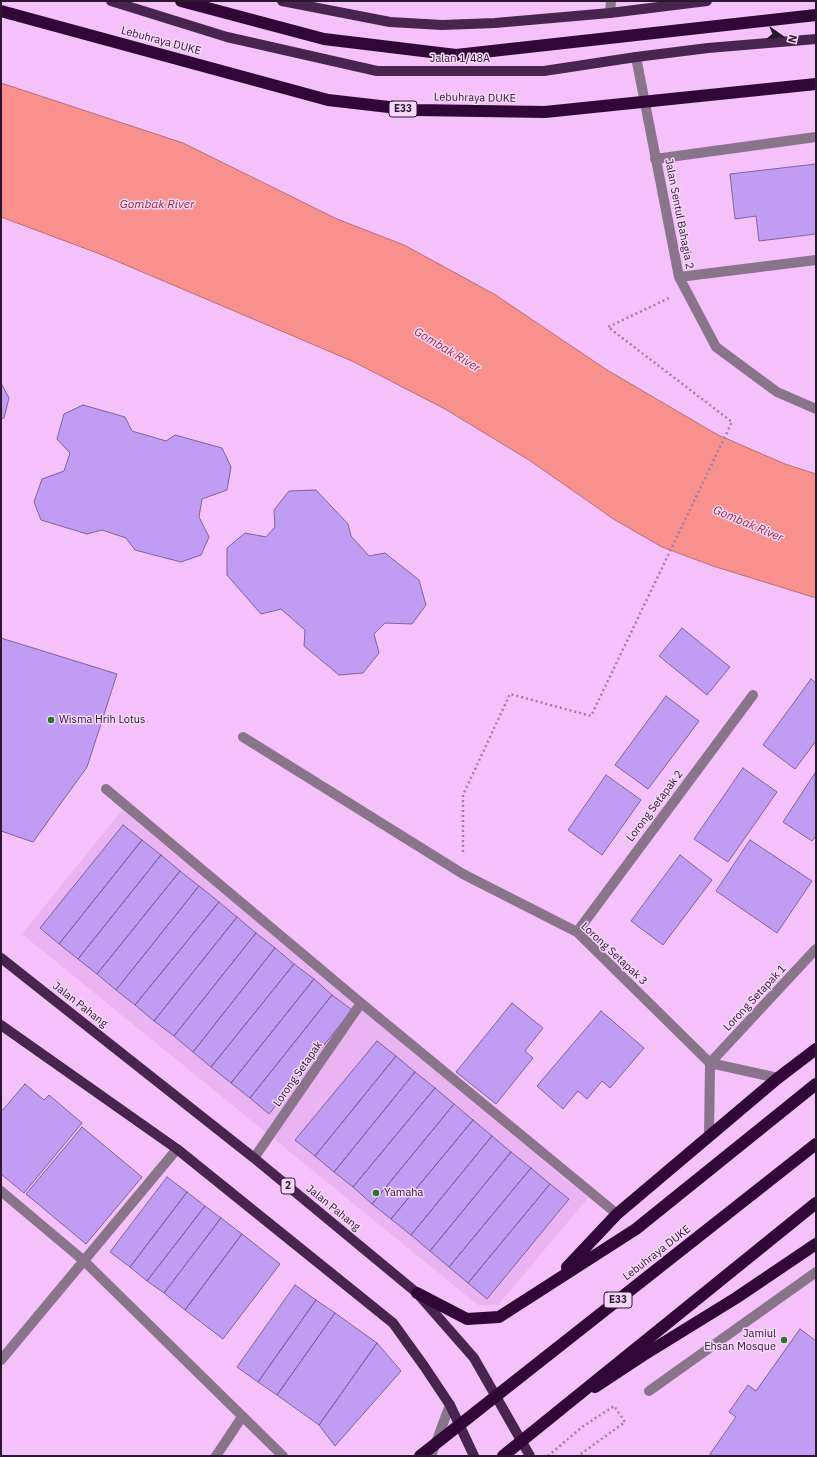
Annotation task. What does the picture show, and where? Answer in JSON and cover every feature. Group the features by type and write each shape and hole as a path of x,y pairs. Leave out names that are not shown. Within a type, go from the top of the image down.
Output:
{"highway":[{"path":"181,1 324,39 456,55 816,14"},
{"name":"Lebuhraya DUKE","path":"1,11 328,100 415,110 545,112 816,84"},
{"path":"553,1281 617,1214 778,1078 816,1049"},
{"path":"417,1292 467,1319 499,1317 636,1229 816,1084"},
{"name":"Lebuhraya DUKE","path":"420,1456 816,1144"},
{"path":"503,1456 816,1203"},
{"path":"558,1412 642,1356 736,1298 816,1244"}],"main road":[{"name":"Jalan 1/48A","path":"111,1 227,37 377,71 544,71 636,56 708,48 816,40"},
{"path":"282,1 390,22 442,25 495,23 610,13 707,1"},
{"name":"Jalan Pahang","path":"1,958 254,1158 417,1292 474,1358 530,1456"},
{"path":"1,1026 177,1149 393,1323 450,1405 474,1456"}],"street":[{"path":"610,13 611,1"},
{"name":"Jalan Sentul Bahagia 2","path":"636,56 679,277 716,347 777,392 816,409"},
{"path":"655,159 816,137"},
{"path":"679,277 816,260"},
{"name":"Lorong Setapak 2","path":"577,932 753,695"},
{"name":"Lorong Setapak 3","path":"243,737 463,874 577,932 710,1064"},
{"path":"106,789 361,1003 617,1214"},
{"name":"Lorong Setapak 1","path":"710,1064 816,949"},
{"name":"Lorong Setapak","path":"254,1158 361,1003"},
{"path":"709,1136 710,1064 778,1078"},
{"path":"1,1360 177,1149"},
{"path":"1,1191 83,1260 283,1456"},
{"path":"649,1391 816,1272"},
{"path":"431,1456 450,1405"},
{"path":"216,1456 242,1416"}],"path":[{"path":"463,874 463,794 510,694 591,716 732,422 608,327 686,290"},
{"path":"547,1456 582,1428 614,1406 625,1422 578,1456"}],"shaded area":[{"path":"122,810 588,1198 498,1305 478,1305 22,934"}],"water":[{"name":"Gombak River","path":"1,83 183,143 337,219 404,245 494,294 607,370 718,435 785,464 816,474 816,598 713,566 662,547 615,520 529,460 445,409 352,361 100,254 1,217"}],"building":[{"path":"816,164 816,234 759,241 756,216 735,219 730,174"},
{"path":"1,383 9,398 4,418 1,419"},
{"path":"83,405 125,417 132,431 166,441 175,435 222,448 231,467 227,490 202,499 199,517 209,537 201,555 181,562 135,550 126,538 102,530 87,534 41,520 34,502 42,479 64,471 70,453 57,439 64,414"},
{"path":"316,490 348,524 351,536 369,556 385,553 419,580 426,605 412,624 385,623 374,634 379,653 363,673 339,675 304,646 305,630 281,609 261,614 227,575 227,548 245,533 266,537 275,527 274,510 289,491"},
{"path":"682,628 730,667 707,695 659,656"},
{"name":"Wisma Hrih Lotus","path":"1,638 117,674 87,767 33,842 1,831"},
{"path":"811,679 816,683 816,741 795,769 763,745"},
{"path":"666,696 699,721 648,789 615,765"},
{"path":"743,768 777,792 728,862 694,839"},
{"path":"815,773 816,836 812,841 783,822"},
{"path":"606,775 641,800 602,855 568,830"},
{"path":"123,825 142,840 59,944 40,928"},
{"path":"142,840 161,855 78,959 59,944"},
{"path":"750,840 812,881 777,933 716,891"},
{"path":"161,855 180,871 97,974 78,959"},
{"path":"680,855 712,880 663,945 631,921"},
{"path":"180,871 199,886 116,990 97,974"},
{"path":"199,886 219,902 135,1005 116,990"},
{"path":"219,902 237,917 154,1021 135,1005"},
{"path":"237,917 256,933 174,1036 154,1021"},
{"path":"256,933 275,948 193,1052 174,1036"},
{"path":"275,948 294,964 211,1067 193,1052"},
{"path":"294,964 314,979 231,1083 211,1067"},
{"path":"314,979 332,995 250,1098 231,1083"},
{"path":"332,995 352,1010 269,1114 250,1098"},
{"path":"512,1003 543,1028 525,1051 533,1058 496,1104 456,1072"},
{"path":"601,1011 644,1048 610,1088 602,1081 587,1099 578,1091 563,1109 537,1086"},
{"path":"377,1041 396,1056 315,1156 295,1140"},
{"path":"396,1056 415,1072 334,1172 315,1156"},
{"path":"415,1072 435,1088 353,1187 334,1172"},
{"path":"25,1084 44,1100 49,1095 82,1123 24,1193 1,1174 1,1112"},
{"path":"435,1088 454,1104 372,1204 353,1187"},
{"path":"454,1104 473,1120 391,1219 372,1204"},
{"path":"473,1120 492,1136 411,1235 391,1219"},
{"path":"82,1127 142,1177 86,1244 26,1194"},
{"path":"492,1136 511,1152 430,1251 411,1235"},
{"path":"511,1152 531,1168 449,1267 430,1251"},
{"path":"531,1168 550,1184 468,1283 449,1267"},
{"path":"167,1177 187,1192 130,1267 110,1252"},
{"path":"550,1184 569,1199 487,1299 468,1283"},
{"path":"187,1192 205,1206 147,1281 130,1267"},
{"path":"205,1206 221,1218 164,1293 147,1281"},
{"path":"221,1218 242,1234 185,1310 164,1293"},
{"path":"242,1234 280,1264 223,1339 185,1310"},
{"path":"295,1285 316,1300 258,1382 237,1367"},
{"path":"316,1300 335,1313 277,1395 258,1382"},
{"path":"335,1313 377,1343 319,1425 277,1395"},
{"path":"800,1329 816,1341 816,1456 713,1456 710,1454 736,1417 729,1412 748,1385 756,1391"},
{"path":"377,1343 401,1371 335,1446 319,1425"}],"place":[{"name":"Wisma Hrih Lotus","path":"51,720"},
{"name":"Yamaha","path":"376,1193"},
{"name":"Jamiul Ehsan Mosque","path":"784,1340"}]}
